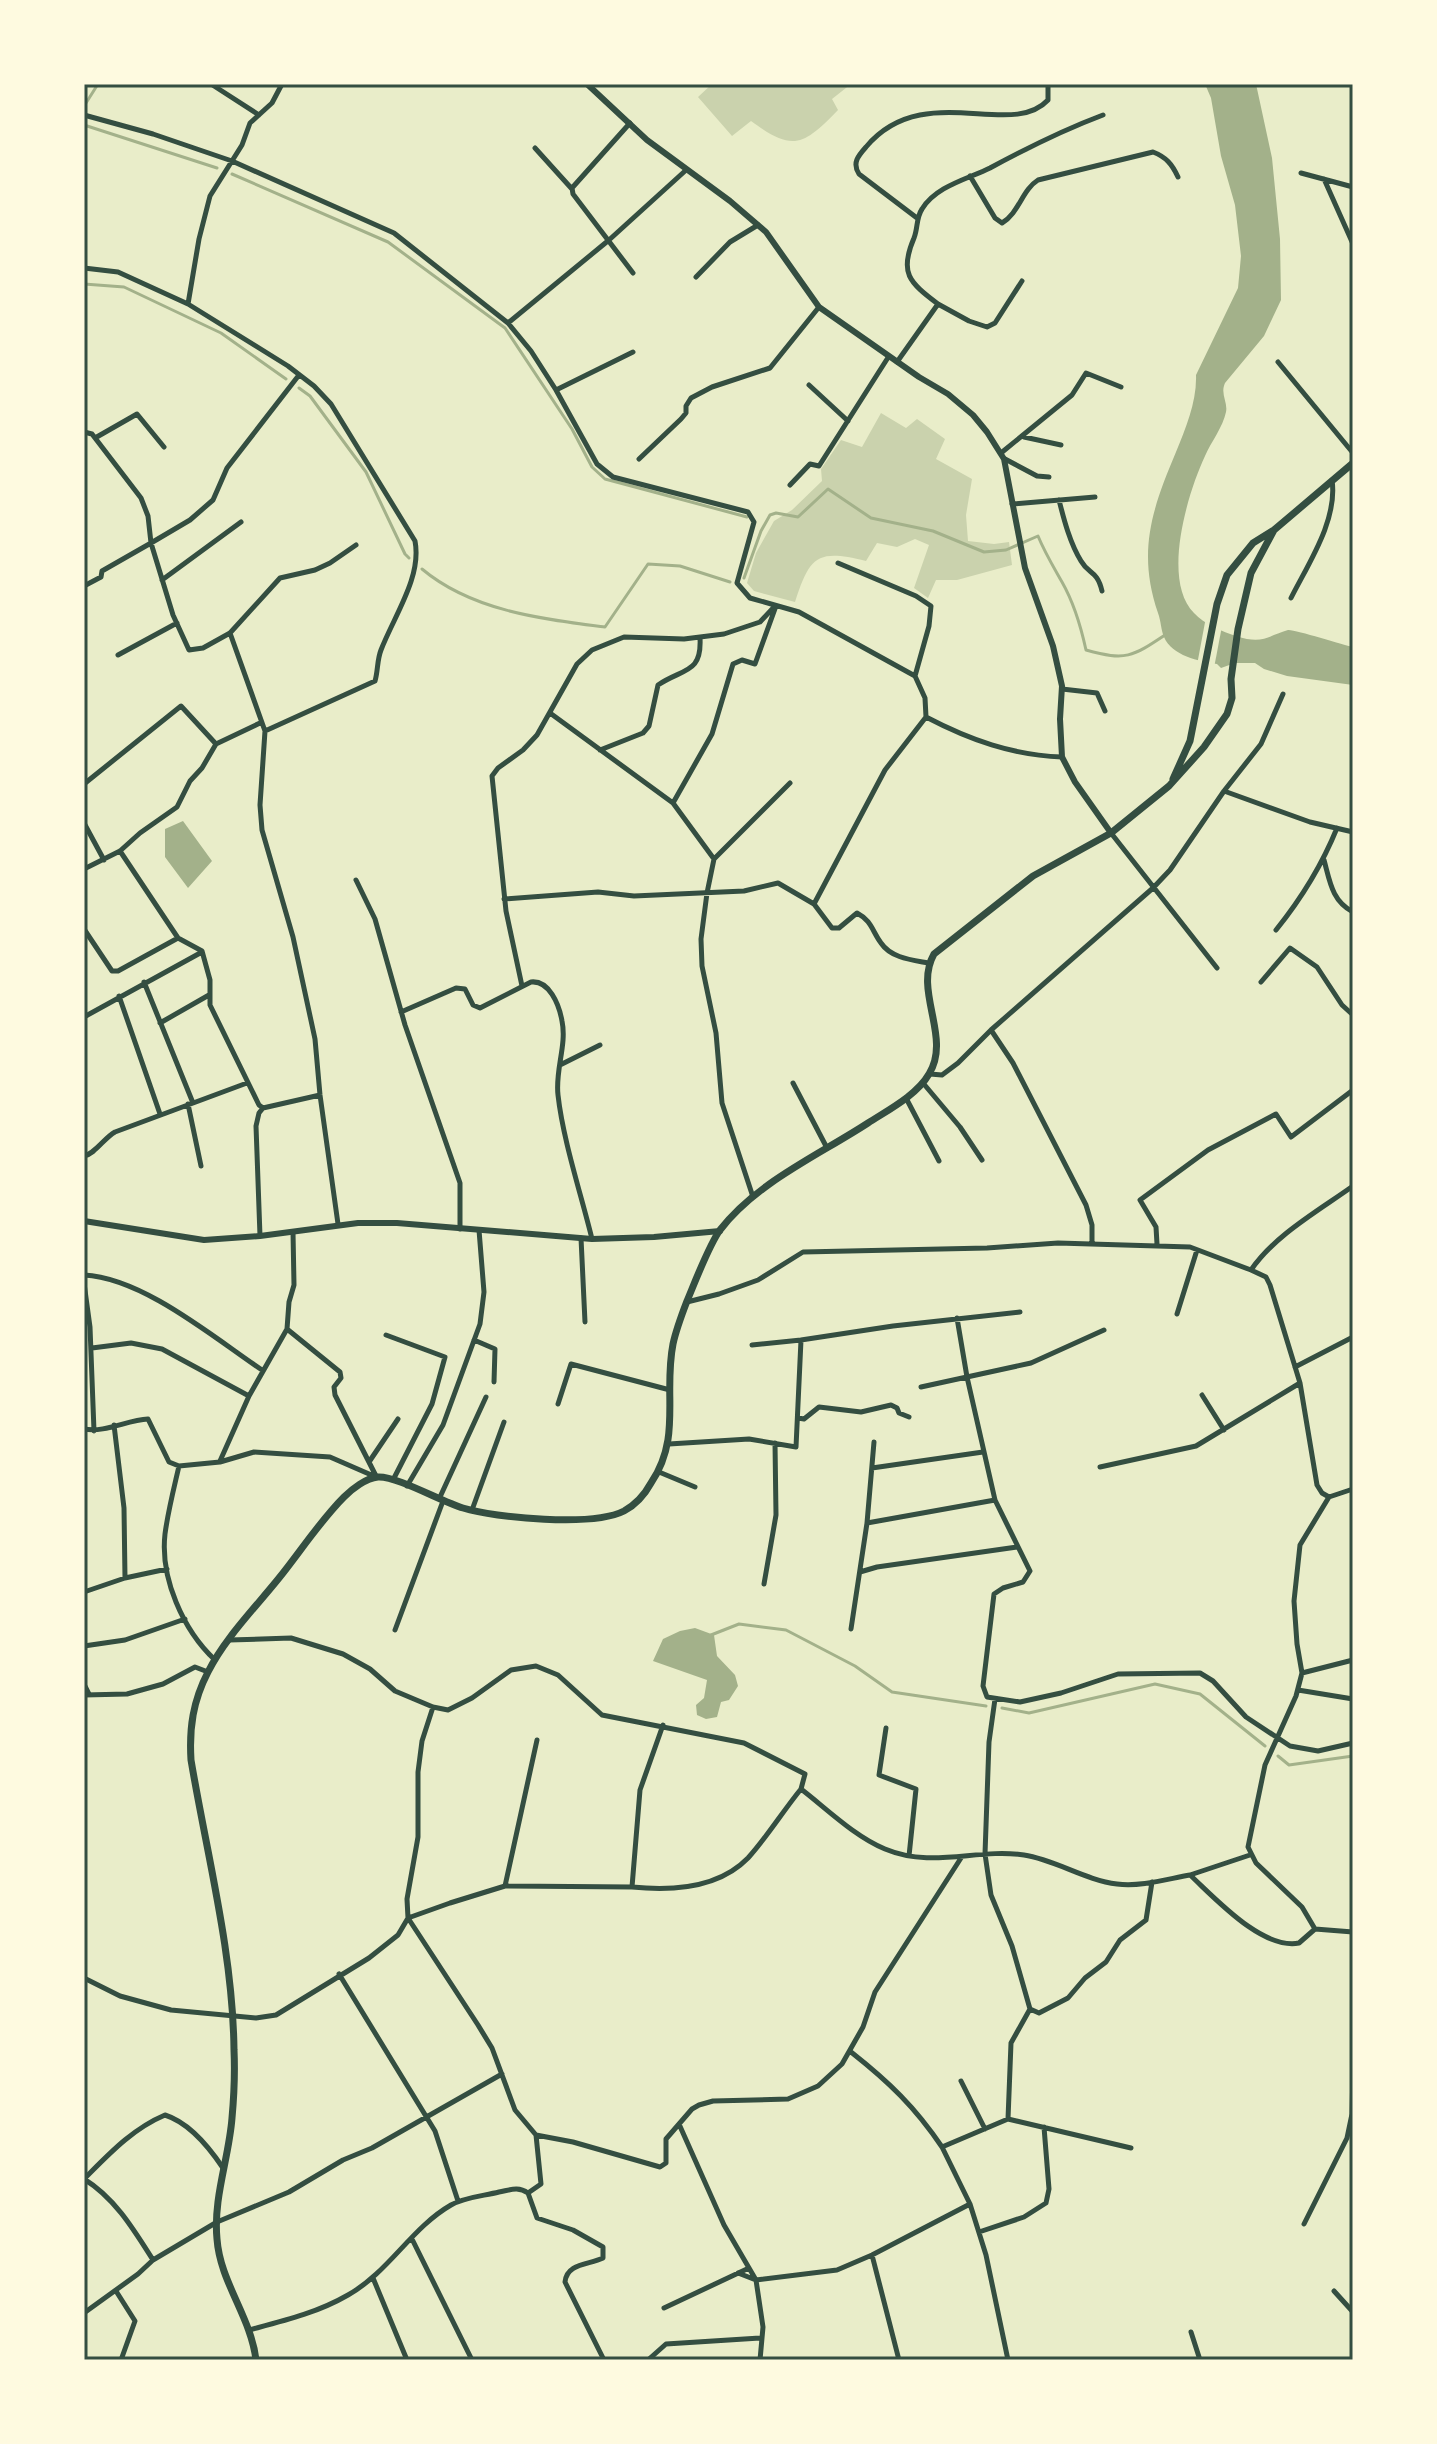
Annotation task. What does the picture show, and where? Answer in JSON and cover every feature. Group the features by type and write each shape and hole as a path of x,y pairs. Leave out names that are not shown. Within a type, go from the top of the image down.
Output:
{"main road":[{"path":"1169,786 1190,741 1217,604 1227,575 1253,543 1274,530 1353,463"},
{"path":"256,2360 249,2330 220,2259 217,2222 232,2120 234,2049 227,1966 191,1760 189,1730 195,1702 208,1672 229,1640 345,1496 377,1477 393,1480 472,1510 516,1518 588,1519 612,1515 635,1503 646,1493 659,1472 669,1444 673,1344 686,1302 720,1231 754,1198 906,1097 930,1074 936,1045 926,980 928,963 934,954 1033,876 1111,833 1169,786 1204,747 1227,714 1251,573 1274,530"}],"street":[{"path":"211,84 259,115"},
{"path":"188,304 210,196 242,145 250,123 272,103 282,84"},
{"path":"1022,281 995,323 987,327 938,304 917,287 908,273 906,259 919,227 917,218 859,174 855,167 856,161 874,138 903,119 927,113 1015,115 1034,110 1048,100 1048,84"},
{"path":"592,85 685,171 730,201 758,225 819,307 948,394 973,415 1002,456 1020,549 1053,646 1062,689 1062,757 1075,782 1111,833 1217,968"},
{"path":"84,115 232,161 394,233 508,323 556,390 597,464 613,477 748,512 753,516 737,583 750,598 799,612 915,676 925,698 926,717 885,770 814,904"},
{"path":"917,218 923,207 937,194 1060,131 1103,115"},
{"path":"573,191 576,181 630,123"},
{"path":"535,148 573,191 633,273"},
{"path":"970,176 995,218 1002,223 1009,219 1030,185 1038,180 1153,152 1163,156 1178,177"},
{"path":"508,323 609,240 685,171"},
{"path":"1301,173 1353,187"},
{"path":"1324,179 1353,244"},
{"path":"696,277 730,242 758,225"},
{"path":"84,268 118,272 188,304 299,375 331,404 415,541 418,555 405,596 381,652 375,681 265,731"},
{"path":"897,362 938,304"},
{"path":"639,459 681,419 691,398 728,380 770,368 819,307"},
{"path":"556,390 633,352"},
{"path":"790,485 810,464 819,466 889,356"},
{"path":"1278,362 1353,453"},
{"path":"1002,456 1072,395 1086,373 1121,387"},
{"path":"84,586 94,583 109,566 190,520 213,500 227,468 299,375"},
{"path":"809,385 848,421"},
{"path":"95,438 137,414 164,447"},
{"path":"84,432 95,438 141,498 162,580 189,650 203,648 230,633 280,578 315,570 356,545"},
{"path":"1023,437 1061,445"},
{"path":"1002,456 1037,476 1049,477"},
{"path":"1291,598 1317,546 1333,504 1332,480"},
{"path":"1011,504 1095,497"},
{"path":"1059,500 1082,564 1099,578 1102,591"},
{"path":"162,580 241,522"},
{"path":"838,563 916,596 931,606 929,626 915,676"},
{"path":"522,986 504,899 492,776 531,742 577,664 602,644 624,637 700,638 738,631 760,622 776,606"},
{"path":"673,803 712,734 733,664 742,660 755,664 776,606"},
{"path":"118,655 177,623"},
{"path":"230,633 265,731 260,805 262,830 315,1039 338,1224"},
{"path":"599,750 643,733 649,726 658,685 696,664 701,653 700,638"},
{"path":"1062,689 1097,693 1105,711"},
{"path":"930,1074 942,1075 958,1063 1170,870 1224,791 1261,744 1283,694"},
{"path":"84,784 181,706 216,744"},
{"path":"550,713 673,803 714,859"},
{"path":"926,717 968,739 1010,752 1062,757"},
{"path":"84,869 120,851 177,807 190,781 216,744 260,723"},
{"path":"754,1198 722,1103 716,1033 702,966 701,939 714,859 790,783"},
{"path":"1224,791 1353,832"},
{"path":"84,823 104,860"},
{"path":"1276,930 1293,910 1324,860 1337,828"},
{"path":"120,851 178,938 202,951 207,965 210,1005 247,1083 263,1108"},
{"path":"1324,860 1333,894 1353,912"},
{"path":"356,880 375,919 401,1012 460,1183 460,1229"},
{"path":"504,899 598,892 634,896 744,891 778,883 814,904 832,928 839,928 857,913 869,921 883,946 904,959 928,963"},
{"path":"84,929 112,971 118,971 178,938"},
{"path":"1261,982 1290,948 1317,967 1342,1005 1353,1015"},
{"path":"84,1017 202,951"},
{"path":"401,1012 460,988 465,989 475,1008 480,1008 522,986 539,981 545,985 563,1022 558,1095 592,1239"},
{"path":"144,982 190,1104 201,1166"},
{"path":"160,1023 209,995"},
{"path":"119,996 160,1114"},
{"path":"991,1030 1013,1063 1086,1205 1092,1225 1092,1244"},
{"path":"559,1066 600,1045"},
{"path":"84,1156 92,1153 104,1138 247,1083"},
{"path":"793,1083 828,1149"},
{"path":"923,1083 960,1127 982,1160"},
{"path":"1157,1244 1156,1227 1140,1200 1208,1150 1276,1114 1291,1137 1353,1090"},
{"path":"260,1236 256,1126 259,1113 263,1108 320,1095"},
{"path":"906,1097 939,1161"},
{"path":"1251,1270 1259,1258 1300,1223 1353,1186"},
{"path":"84,1221 204,1240 260,1236 338,1224 397,1223 592,1239 720,1231"},
{"path":"407,1487 443,1425 482,1313 484,1292 479,1230"},
{"path":"220,1462 262,1370 287,1329 294,1285 293,1232"},
{"path":"581,1238 585,1322"},
{"path":"686,1302 758,1280 803,1252 987,1248 1058,1243 1157,1244 1197,1250 1266,1277 1300,1383 1317,1485 1329,1497"},
{"path":"1177,1314 1197,1250"},
{"path":"84,1275 100,1276 149,1294 262,1370"},
{"path":"84,1283 92,1348 94,1431"},
{"path":"752,1345 1020,1312"},
{"path":"957,1318 995,1500 1029,1567 1030,1575 1023,1582 996,1591 991,1609 983,1686 987,1697 1020,1702 1118,1674 1200,1673 1213,1681 1246,1717 1290,1746 1318,1751 1353,1743"},
{"path":"287,1329 340,1372 341,1378 334,1387 335,1395 377,1477"},
{"path":"921,1387 1031,1363 1104,1330"},
{"path":"386,1335 445,1357 432,1404 393,1480"},
{"path":"1295,1367 1353,1337"},
{"path":"474,1340 495,1349 494,1382"},
{"path":"669,1444 749,1439 796,1447 801,1340"},
{"path":"92,1348 131,1343 162,1349 249,1396"},
{"path":"558,1404 571,1364 670,1390"},
{"path":"1100,1467 1196,1446 1300,1383"},
{"path":"1202,1395 1224,1430"},
{"path":"395,1630 442,1499 486,1397"},
{"path":"798,1418 804,1419 819,1407 861,1412 891,1405 909,1417"},
{"path":"84,1429 94,1431 148,1419 169,1462 179,1466 220,1462 254,1452 330,1457 377,1477"},
{"path":"369,1462 398,1419"},
{"path":"472,1510 504,1422"},
{"path":"114,1425 124,1508 125,1578"},
{"path":"851,1629 867,1523 874,1442"},
{"path":"764,1584 776,1515 775,1443"},
{"path":"872,1468 983,1452"},
{"path":"179,1466 165,1536 167,1569 185,1619 202,1648 215,1660"},
{"path":"659,1472 695,1487"},
{"path":"1315,1929 1293,1896 1250,1855 1248,1847 1265,1765 1298,1690 1302,1673 1294,1601 1300,1545 1329,1497 1353,1489"},
{"path":"867,1523 995,1500"},
{"path":"859,1573 877,1567 1017,1547"},
{"path":"84,1592 125,1578 167,1569"},
{"path":"84,1646 125,1640 185,1619"},
{"path":"84,1978 120,1996 171,2010 256,2018 276,2015 369,1958 398,1935 408,1918 505,1886 667,1890 710,1882 746,1860 801,1789 805,1774 744,1743 602,1715 558,1675 536,1666 511,1670 472,1698 448,1710 395,1691 370,1669 343,1654 291,1638 229,1640"},
{"path":"1302,1673 1353,1660"},
{"path":"84,1684 86,1695 127,1694 163,1684 195,1667 208,1672"},
{"path":"1298,1690 1353,1699"},
{"path":"995,1699 989,1742 985,1854 991,1895 1012,1946 1030,2009 1011,2043 1008,2119"},
{"path":"433,1707 422,1741 418,1772 418,1837 407,1899 408,1918 478,2025 502,2074 515,2110 536,2135 541,2184 528,2193"},
{"path":"632,1887 640,1790 663,1725"},
{"path":"886,1728 879,1775 916,1789 909,1856"},
{"path":"505,1886 537,1740"},
{"path":"801,1789 864,1837 885,1849 935,1860 985,1854 1023,1855 1060,1864 1116,1884 1190,1875 1250,1855"},
{"path":"536,2135 573,2142 660,2167 666,2163 666,2139 692,2109 713,2101 788,2099 818,2086 851,2052 875,1992 961,1858"},
{"path":"1190,1875 1225,1908 1264,1936 1291,1945 1299,1943 1315,1929 1353,1932"},
{"path":"1030,2009 1039,2013 1054,2007 1106,1962 1120,1940 1146,1920 1152,1882"},
{"path":"339,1974 435,2131 458,2201"},
{"path":"851,2052 904,2096 942,2147 970,2204 979,2232 1008,2360"},
{"path":"1304,2224 1347,2138 1352,2114 1353,2070"},
{"path":"84,2313 153,2260 217,2222 289,2192 502,2074"},
{"path":"961,2081 985,2129"},
{"path":"153,2260 114,2203 84,2179 135,2131 165,2115 175,2118 209,2147 223,2168"},
{"path":"942,2147 1008,2119 1131,2148"},
{"path":"679,2124 724,2225 756,2280 763,2327 760,2360"},
{"path":"979,2232 1024,2217 1046,2203 1049,2189 1044,2127"},
{"path":"249,2330 319,2310 351,2294 373,2278 435,2216 458,2201 517,2188 528,2193 537,2218 573,2230 603,2247 603,2258 571,2269 566,2274 565,2282 604,2360"},
{"path":"738,2273 756,2280 837,2270 970,2204"},
{"path":"412,2239 472,2360"},
{"path":"872,2255 899,2360"},
{"path":"664,2308 749,2268"},
{"path":"373,2278 407,2360"},
{"path":"116,2291 135,2321 121,2360"},
{"path":"1334,2291 1353,2312"},
{"path":"1191,2332 1200,2360"},
{"path":"648,2360 666,2344 760,2338"}],"shaded area":[{"path":"712,84 851,84 832,99 838,110 826,122 806,137 788,141 751,121 732,136 698,97"},
{"path":"1205,84 1256,84 1272,158 1280,239 1281,300 1264,336 1225,383 1224,418 1198,472 1185,513 1178,558 1179,580 1184,598 1194,613 1225,632 1259,640 1292,630 1353,647 1353,685 1287,676 1255,663 1235,663 1221,668 1217,664 1187,656 1173,649 1164,637 1152,591 1148,550 1154,512 1190,414 1196,375 1238,288 1241,256 1235,205 1221,156 1211,98"},
{"path":"881,413 906,428 917,419 945,439 936,459 972,479 966,515 968,541 1009,542 1012,565 957,580 936,580 928,598 914,588 929,545 915,539 897,547 877,543 866,561 836,556 818,560 806,574 795,602 754,591 747,583 756,553 774,521 792,510 822,481 821,469 841,440 862,447"},
{"path":"183,821 212,861 188,888 165,857 165,829"},
{"path":"695,1628 714,1635 717,1656 735,1675 738,1686 729,1700 721,1702 717,1717 706,1719 697,1715 696,1705 704,1698 707,1680 653,1661 663,1639"}],"pier":[{"path":"1206,617 1222,626 1214,668 1197,665"}],"waterway":[{"path":"86,103 98,84"},
{"path":"84,125 217,168"},
{"path":"232,174 388,242 505,328 572,429 592,467 605,479 747,517"},
{"path":"84,284 124,287 221,333 286,379"},
{"path":"299,388 310,396 366,472 409,558"},
{"path":"744,578 770,515 776,513 798,517 828,489 871,518 933,531 984,552 1006,550 1038,536 1070,598 1086,650 1128,655 1165,635"},
{"path":"422,569 463,595 485,604 533,616 605,627 648,564 680,566 730,582"},
{"path":"711,1635 739,1624 786,1630 855,1666 892,1692 986,1706"},
{"path":"1002,1708 1029,1713 1155,1684 1200,1694 1265,1746"},
{"path":"1278,1756 1289,1765 1353,1756"}]}
